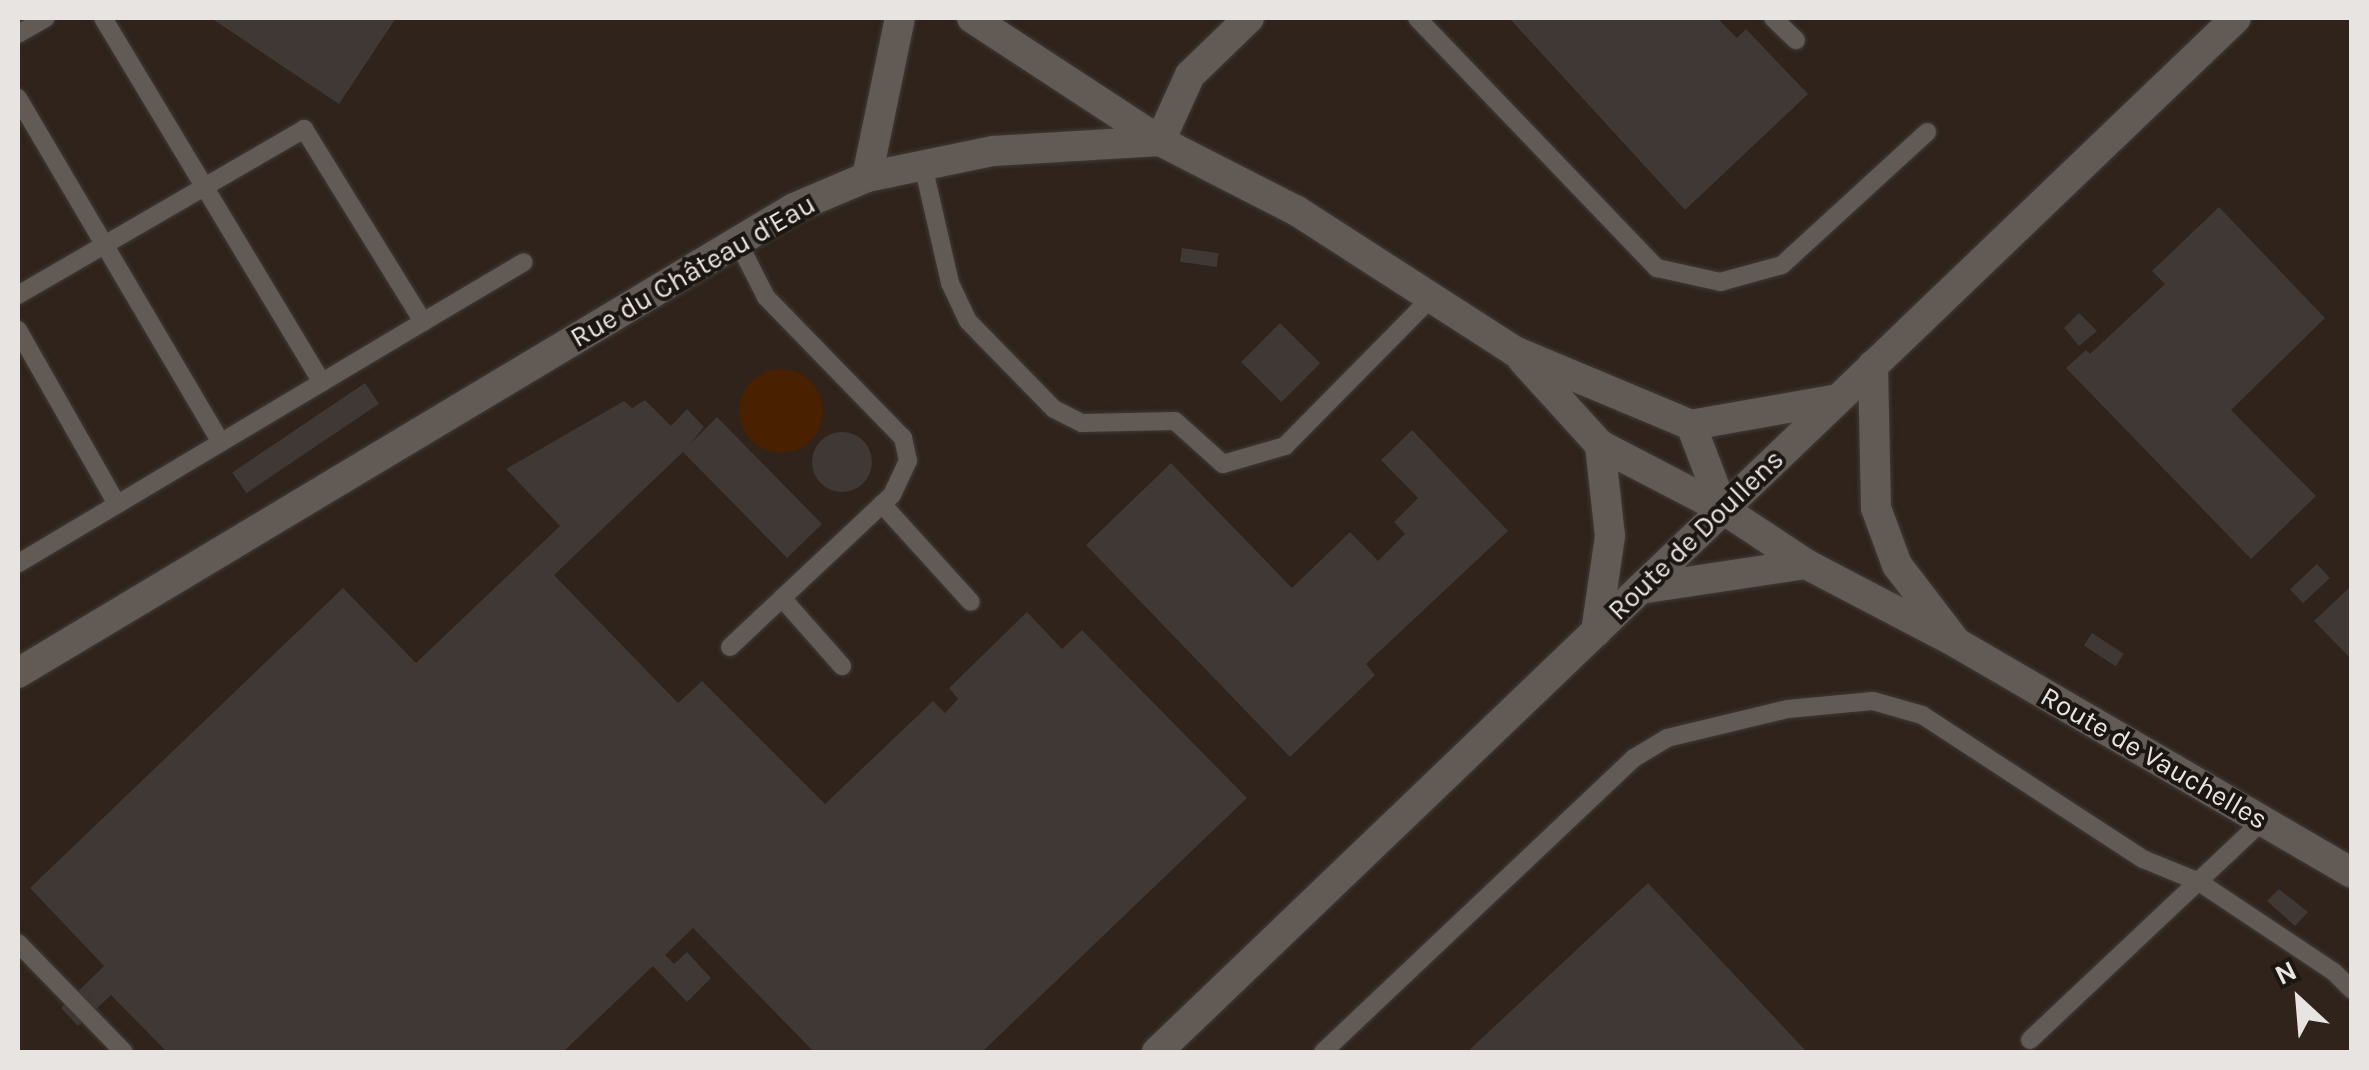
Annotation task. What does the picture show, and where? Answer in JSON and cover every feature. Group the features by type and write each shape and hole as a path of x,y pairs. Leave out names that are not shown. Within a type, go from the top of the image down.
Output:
{"street":[{"path":"867,176 900,18"},
{"path":"972,18 1160,140 1296,211 1514,350 1691,425 1838,399"},
{"path":"1160,140 1190,75 1249,18"},
{"name":"Route de Doullens","path":"1156,1052 2236,18"},
{"name":"Rue du Château d'Eau","path":"18,673 738,242 867,176 993,151 1160,140"},
{"path":"1514,350 1600,445 1723,510"},
{"name":"Route de Vauchelles","path":"1873,366 1876,508 1897,566 1956,644"},
{"path":"1691,425 1723,510"},
{"path":"1596,632 1610,536 1600,445"},
{"name":"Route de Vauchelles","path":"1723,510 1806,564 1956,644 2352,873"},
{"path":"1640,589 1806,564"}],"lane":[{"path":"18,34 46,18"},
{"path":"103,18 322,382"},
{"path":"1417,18 1657,268 1720,282 1782,266 1926,132"},
{"path":"1774,18 1796,40"},
{"path":"18,98 221,442"},
{"path":"18,295 304,129 423,322"},
{"path":"923,165 950,283 968,321 1054,408 1082,423 1175,421 1223,464 1285,446 1431,298"},
{"path":"730,647 882,504 908,461 903,438 766,297 738,242"},
{"path":"18,564 524,262"},
{"path":"18,330 117,504"},
{"path":"882,504 970,602"},
{"path":"782,598 842,666"},
{"path":"1323,1052 1634,758 1667,738 1788,709 1873,701 1922,715 2143,859 2200,882 2334,972 2352,990"},
{"path":"2030,1040 2262,821"},
{"path":"18,943 124,1052"}],"shaded area":[{"path":"18,18 2351,18 2351,1052 18,1052"},
{"path":"781,369 797,372 811,381 820,395 820,427 811,441 797,450 781,453 765,450 751,441 742,427 739,411 742,395 751,381 765,372"}],"building":[{"path":"211,18 396,18 339,104"},
{"path":"1509,18 1717,18 1737,38 1746,29 1808,94 1685,210"},
{"path":"2219,207 2325,318 2231,410 2316,496 2251,559 2066,368 2086,350 2090,354 2165,284 2152,271"},
{"path":"1182,248 1219,253 1217,267 1180,262"},
{"path":"2079,313 2097,331 2079,346 2064,328"},
{"path":"1280,323 1320,363 1281,402 1241,362"},
{"path":"365,383 379,404 246,493 232,472"},
{"path":"645,400 671,426 687,409 704,427 689,445 717,417 822,524 787,558 683,452 554,575 678,703 702,681 825,804 933,701 945,713 958,699 949,688 1027,612 1062,649 1082,630 1247,798 982,1052 814,1052 693,928 665,955 674,964 687,952 711,978 687,1002 653,966 563,1052 167,1052 111,995 78,1026 61,1008 104,966 30,888 343,588 416,663 560,526 506,469 624,401 632,408"},
{"path":"1412,430 1508,531 1366,664 1375,675 1290,757 1086,545 1171,463 1292,588 1350,532 1378,561 1405,534 1394,522 1418,498 1381,460"},
{"path":"842,432 863,441 872,462 863,483 842,492 821,483 812,462 821,441"},
{"path":"2317,564 2330,578 2303,603 2290,589"},
{"path":"2352,585 2352,660 2314,621"},
{"path":"2092,633 2124,654 2116,666 2084,646"},
{"path":"1648,883 1807,1052 1467,1052"},
{"path":"2279,889 2308,912 2295,926 2267,901"}]}
